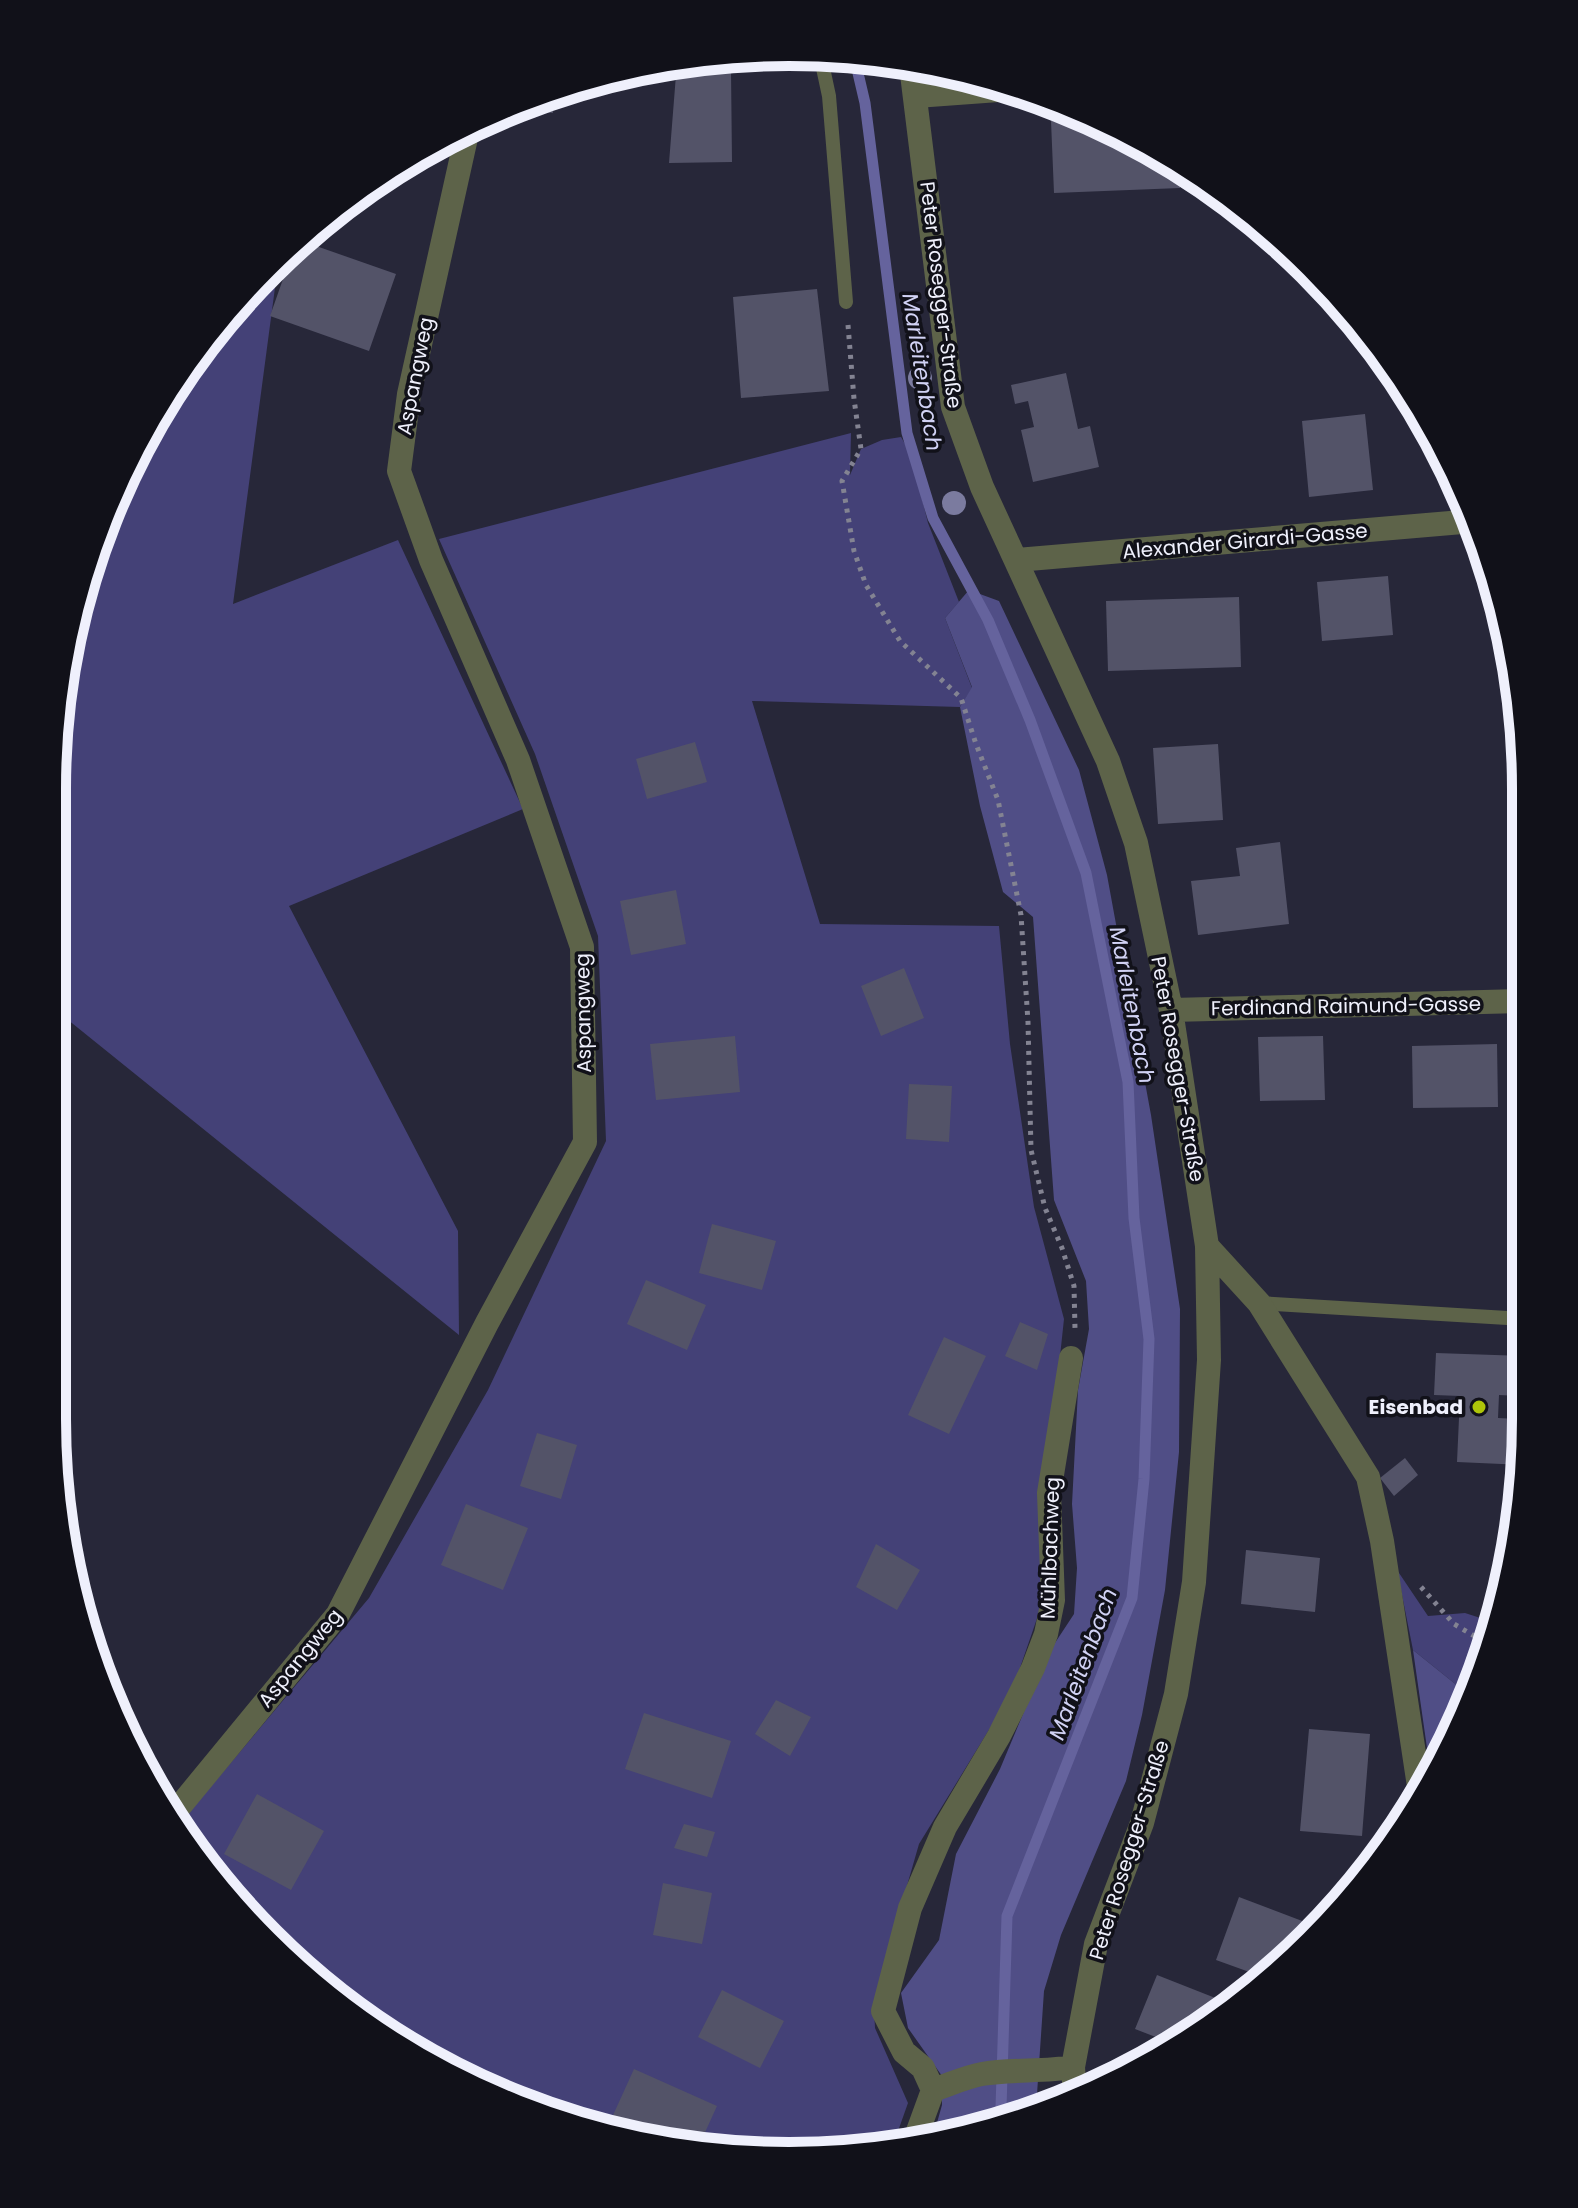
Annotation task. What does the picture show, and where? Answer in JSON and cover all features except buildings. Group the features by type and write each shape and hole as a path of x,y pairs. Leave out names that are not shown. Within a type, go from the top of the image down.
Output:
{"street":[{"name":"Peter Rosegger-Straße","path":"913,77 953,407 982,487 1108,761 1136,843 1171,1010 1207,1246 1209,1360 1194,1582 1178,1680 1142,1823 1096,1944 1073,2067 1074,2083"},
{"path":"916,96 978,91"},
{"name":"Aspangweg","path":"179,1807 338,1614 487,1323 585,1142 582,947 518,760 431,560 399,471 409,394 465,143"},
{"name":"Alexander Girardi-Gasse","path":"1017,560 1461,522"},
{"name":"Ferdinand Raimund-Gasse","path":"1171,1010 1512,1001"},
{"path":"1207,1246 1259,1303 1368,1477 1382,1541 1417,1776"},
{"name":"Mühlbachweg","path":"933,2090 923,2068 904,2052 883,2011 915,1895 945,1827 999,1736 1033,1668 1046,1634 1053,1600 1049,1493 1071,1358"},
{"path":"918,2130 933,2090 978,2074 1073,2067"}],"lane":[{"path":"823,67 829,96 846,302"},
{"path":"1259,1303 1512,1318"}],"path":[{"path":"846,302 861,449 842,481 854,551 866,585 900,641 961,698 998,800 1021,915 1028,1022 1031,1150 1045,1208 1074,1286 1076,1324 1071,1358"},
{"path":"1419,1585 1454,1624 1478,1638"}],"shaded area":[{"path":"276,280 233,604 398,540 523,809 289,906 458,1231 459,1335 66,1018 68,742 72,695 91,602 121,512 163,427 215,349"},
{"path":"851,433 850,475 861,449 882,440 901,437 911,454 928,523 959,602 945,618 972,688 960,707 752,701 820,924 999,926 1010,1044 1034,1207 1064,1319 1042,1524 1043,1601 1011,1694 919,1844 874,2009 875,2028 908,2103 897,2134 789,2142 695,2136 602,2117 512,2087 427,2045 349,1993 312,1963 245,1896 185,1817 369,1598 488,1390 606,1141 598,936 535,754 439,539"},
{"path":"969,590 999,601 1079,770 1107,875 1151,1115 1180,1309 1179,1452 1165,1590 1142,1715 1126,1781 1061,1935 1044,1991 1037,2098 936,2127 942,2105 942,2076 908,2028 901,1993 939,1940 956,1854 1000,1769 1049,1652 1074,1614 1077,1568 1072,1504 1078,1390 1089,1329 1086,1281 1054,1200 1033,917 1003,892 980,806 960,707 972,687 945,618"},
{"path":"1397,1570 1428,1616 1465,1613 1483,1619 1460,1688 1413,1650"},
{"path":"1413,1650 1460,1688 1428,1756"}],"waterway":[{"name":"Marleitenbach","path":"857,70 865,103 907,433 933,518 988,620 1030,720 1086,873 1128,1082 1134,1218 1149,1339 1144,1479 1132,1598 1007,1916 1000,2110"}],"place":[{"name":"Eisenbad","path":"1479,1407"}]}
